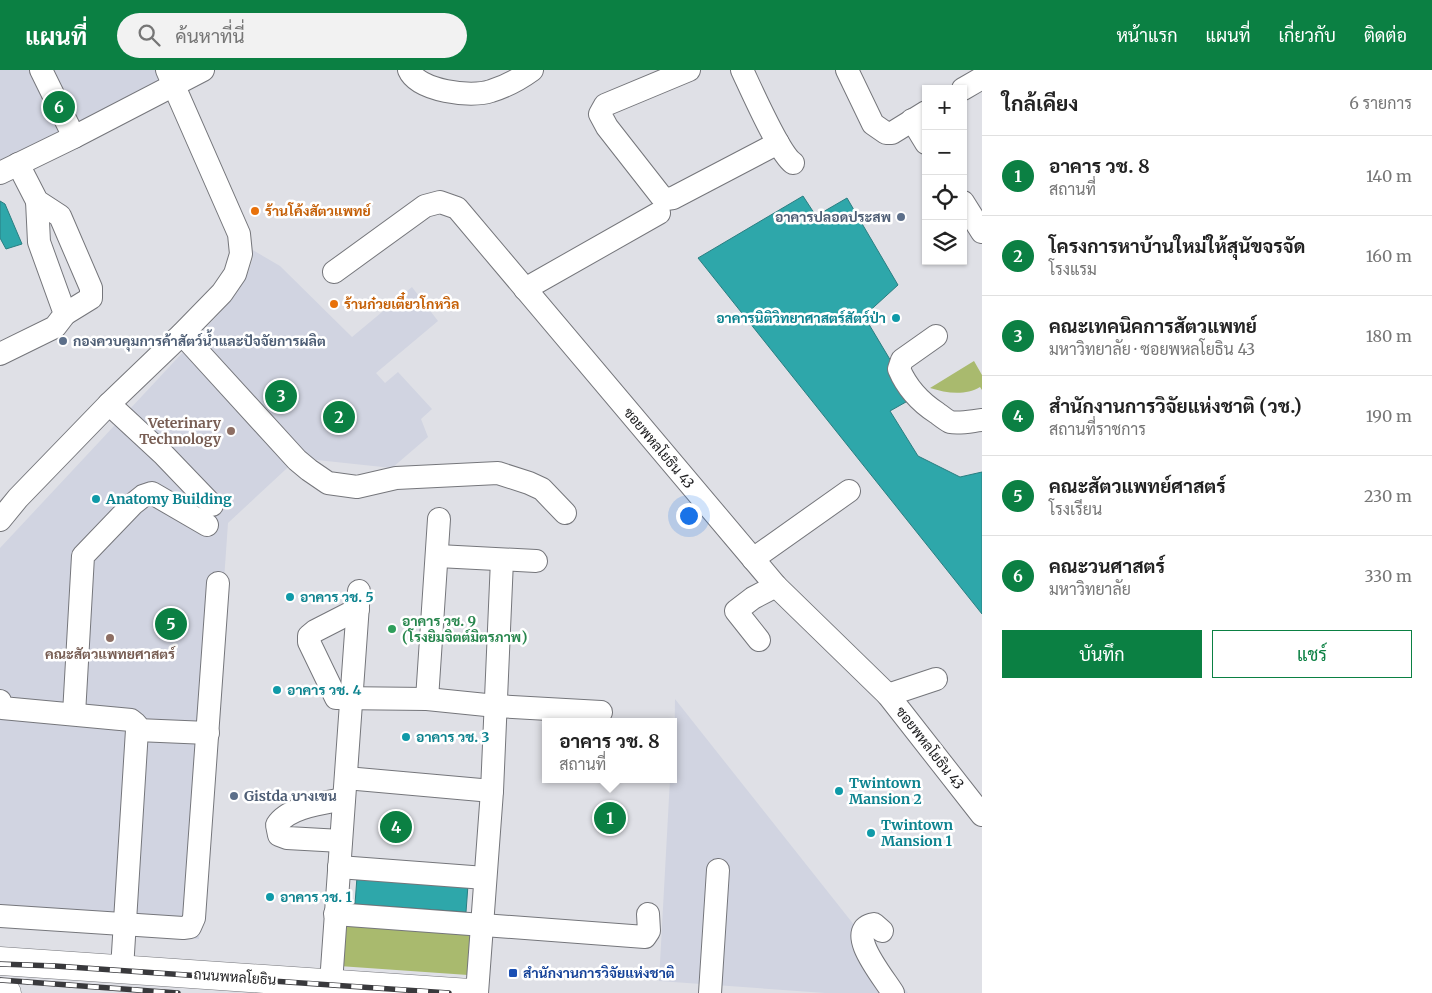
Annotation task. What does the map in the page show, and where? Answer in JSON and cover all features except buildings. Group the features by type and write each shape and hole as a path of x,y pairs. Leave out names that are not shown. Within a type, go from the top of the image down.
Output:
{"main road":[{"name":"ถนนพหลโยธิน","path":"0,961 470,993"},
{"path":"0,992 7,993"}],"street":[{"path":"41,70 74,137"},
{"path":"0,354 55,327 64,314 91,298 91,288 60,216 37,201 9,168 74,137 170,77 203,70"},
{"path":"409,70 411,76 428,86 468,95 490,92 532,70"},
{"path":"689,70 605,106 600,114 607,127 661,196 673,198 778,143"},
{"path":"742,70 778,143 788,160 793,163"},
{"path":"847,70 873,124 878,129 886,133 892,133 919,116 923,130"},
{"path":"0,520 18,498 109,404 222,293 235,274 241,254 239,234 170,77"},
{"path":"967,87 982,78"},
{"path":"37,201 39,242 64,314"},
{"name":"ซอยพหลโยธิน 43","path":"334,272 425,206 440,202 457,208 776,586 888,695 982,815"},
{"path":"967,208 982,232"},
{"path":"525,289 659,212"},
{"path":"182,334 297,460 328,483 357,487 396,478 498,473 542,489 565,513"},
{"path":"936,336 902,360 899,369 903,379 914,395 926,406 950,422 962,423 982,420"},
{"path":"74,714 83,556 133,504 152,492 210,515 163,454 109,404"},
{"path":"754,559 849,491"},
{"path":"427,699 439,519"},
{"path":"438,556 536,560"},
{"path":"478,993 492,791 502,560"},
{"path":"0,916 183,928 190,926 194,918 218,583"},
{"path":"759,640 736,610 753,598 776,586"},
{"path":"331,983 352,699 358,600 309,636 309,642 336,698 352,699 427,699 496,706 601,712"},
{"path":"888,695 936,679"},
{"path":"0,701 2,708 131,720 136,724 122,969"},
{"path":"137,730 208,733"},
{"path":"341,841 287,838 279,835 277,826 281,818 345,788 492,791"},
{"path":"339,867 485,878"},
{"path":"710,993 718,870"},
{"path":"335,914 645,937 649,931 648,914"},
{"path":"882,931 874,924 868,925 863,930 861,937 865,948 893,993"}],"shaded area":[{"path":"0,70 158,70 164,84 0,165"},
{"name":"คณะสัตวแพทยศาสตร์","path":"251,249 280,266 352,337 412,287 438,321 376,373 385,383 398,372 432,409 421,419 428,437 392,468 298,458 228,523 199,939 0,926 0,548 228,304 248,273 253,258"},
{"path":"675,699 908,993 825,993 659,981 670,783 677,783 677,718 675,718"}],"green space":[{"path":"974,361 982,375 982,390 980,387 968,392 955,393 930,388"},
{"path":"341,923 470,932 468,975 339,966"}],"water":[{"path":"803,196 816,216 847,198 898,285 864,316 913,398 890,411 918,456 960,477 982,472 982,614 698,258"},
{"path":"0,201 5,204 22,244 6,249 0,238"},
{"path":"357,877 468,885 466,912 355,904"}],"railway":[{"path":"0,964 55,966 449,993"},
{"path":"0,980 178,993"}],"place":[{"name":"คณะวนศาสตร์","path":"59,107"},
{"name":"ร้านโค้งสัตวแพทย์","path":"255,211"},
{"name":"อาคารปลอดประสพ","path":"901,217"},
{"name":"ร้านก๋วยเตี๋ยวโกหวิล","path":"334,304"},
{"name":"อาคารนิติวิทยาศาสตร์สัตว์ป่า","path":"896,318"},
{"name":"กองควบคุมการค้าสัตว์น้ำและปัจจัยการผลิต","path":"63,341"},
{"name":"คณะเทคนิคการสัตวแพทย์","path":"281,396"},
{"name":"โครงการหาบ้านใหม่ให้สุนัขจรจัด","path":"339,417"},
{"name":"Veterinary Technology","path":"231,431"},
{"name":"Anatomy Building","path":"96,499"},
{"name":"อาคาร วช. 5","path":"290,597"},
{"name":"คณะสัตวแพทย์ศาสตร์","path":"171,624"},
{"name":"อาคาร วช. 9 (โรงยิมจิตต์มิตรภาพ)","path":"392,629"},
{"name":"คณะสัตวแพทยศาสตร์","path":"110,638"},
{"name":"อาคาร วช. 4","path":"277,690"},
{"name":"อาคาร วช. 3","path":"406,737"},
{"name":"Twintown Mansion 2","path":"839,791"},
{"name":"Gistda บางเขน","path":"234,796"},
{"name":"อาคาร วช. 8","path":"610,818"},
{"name":"สำนักงานการวิจัยแห่งชาติ (วช.)","path":"396,827"},
{"name":"Twintown Mansion 1","path":"871,833"},
{"name":"อาคาร วช. 1","path":"270,897"},
{"name":"สำนักงานการวิจัยแห่งชาติ","path":"513,973"}]}
